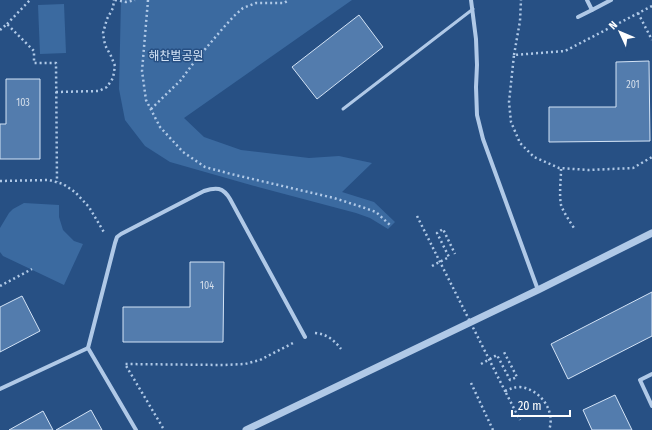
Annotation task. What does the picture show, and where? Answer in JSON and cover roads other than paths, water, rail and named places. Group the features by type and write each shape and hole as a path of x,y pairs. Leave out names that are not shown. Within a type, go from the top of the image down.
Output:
{"street":[{"path":"472,0 476,39 477,115 483,139 538,290"},
{"path":"587,0 592,10"},
{"path":"578,16 611,0"},
{"path":"136,430 88,348 113,250 116,240 121,234 204,191 221,189 225,191 305,337"},
{"path":"246,430 538,290 652,233"},
{"path":"0,389 88,348"},
{"path":"652,374 640,380 652,406"}],"lane":[{"path":"343,109 473,9"}],"park label":[{"name":"해찬벌공원","path":"176,56"}]}
